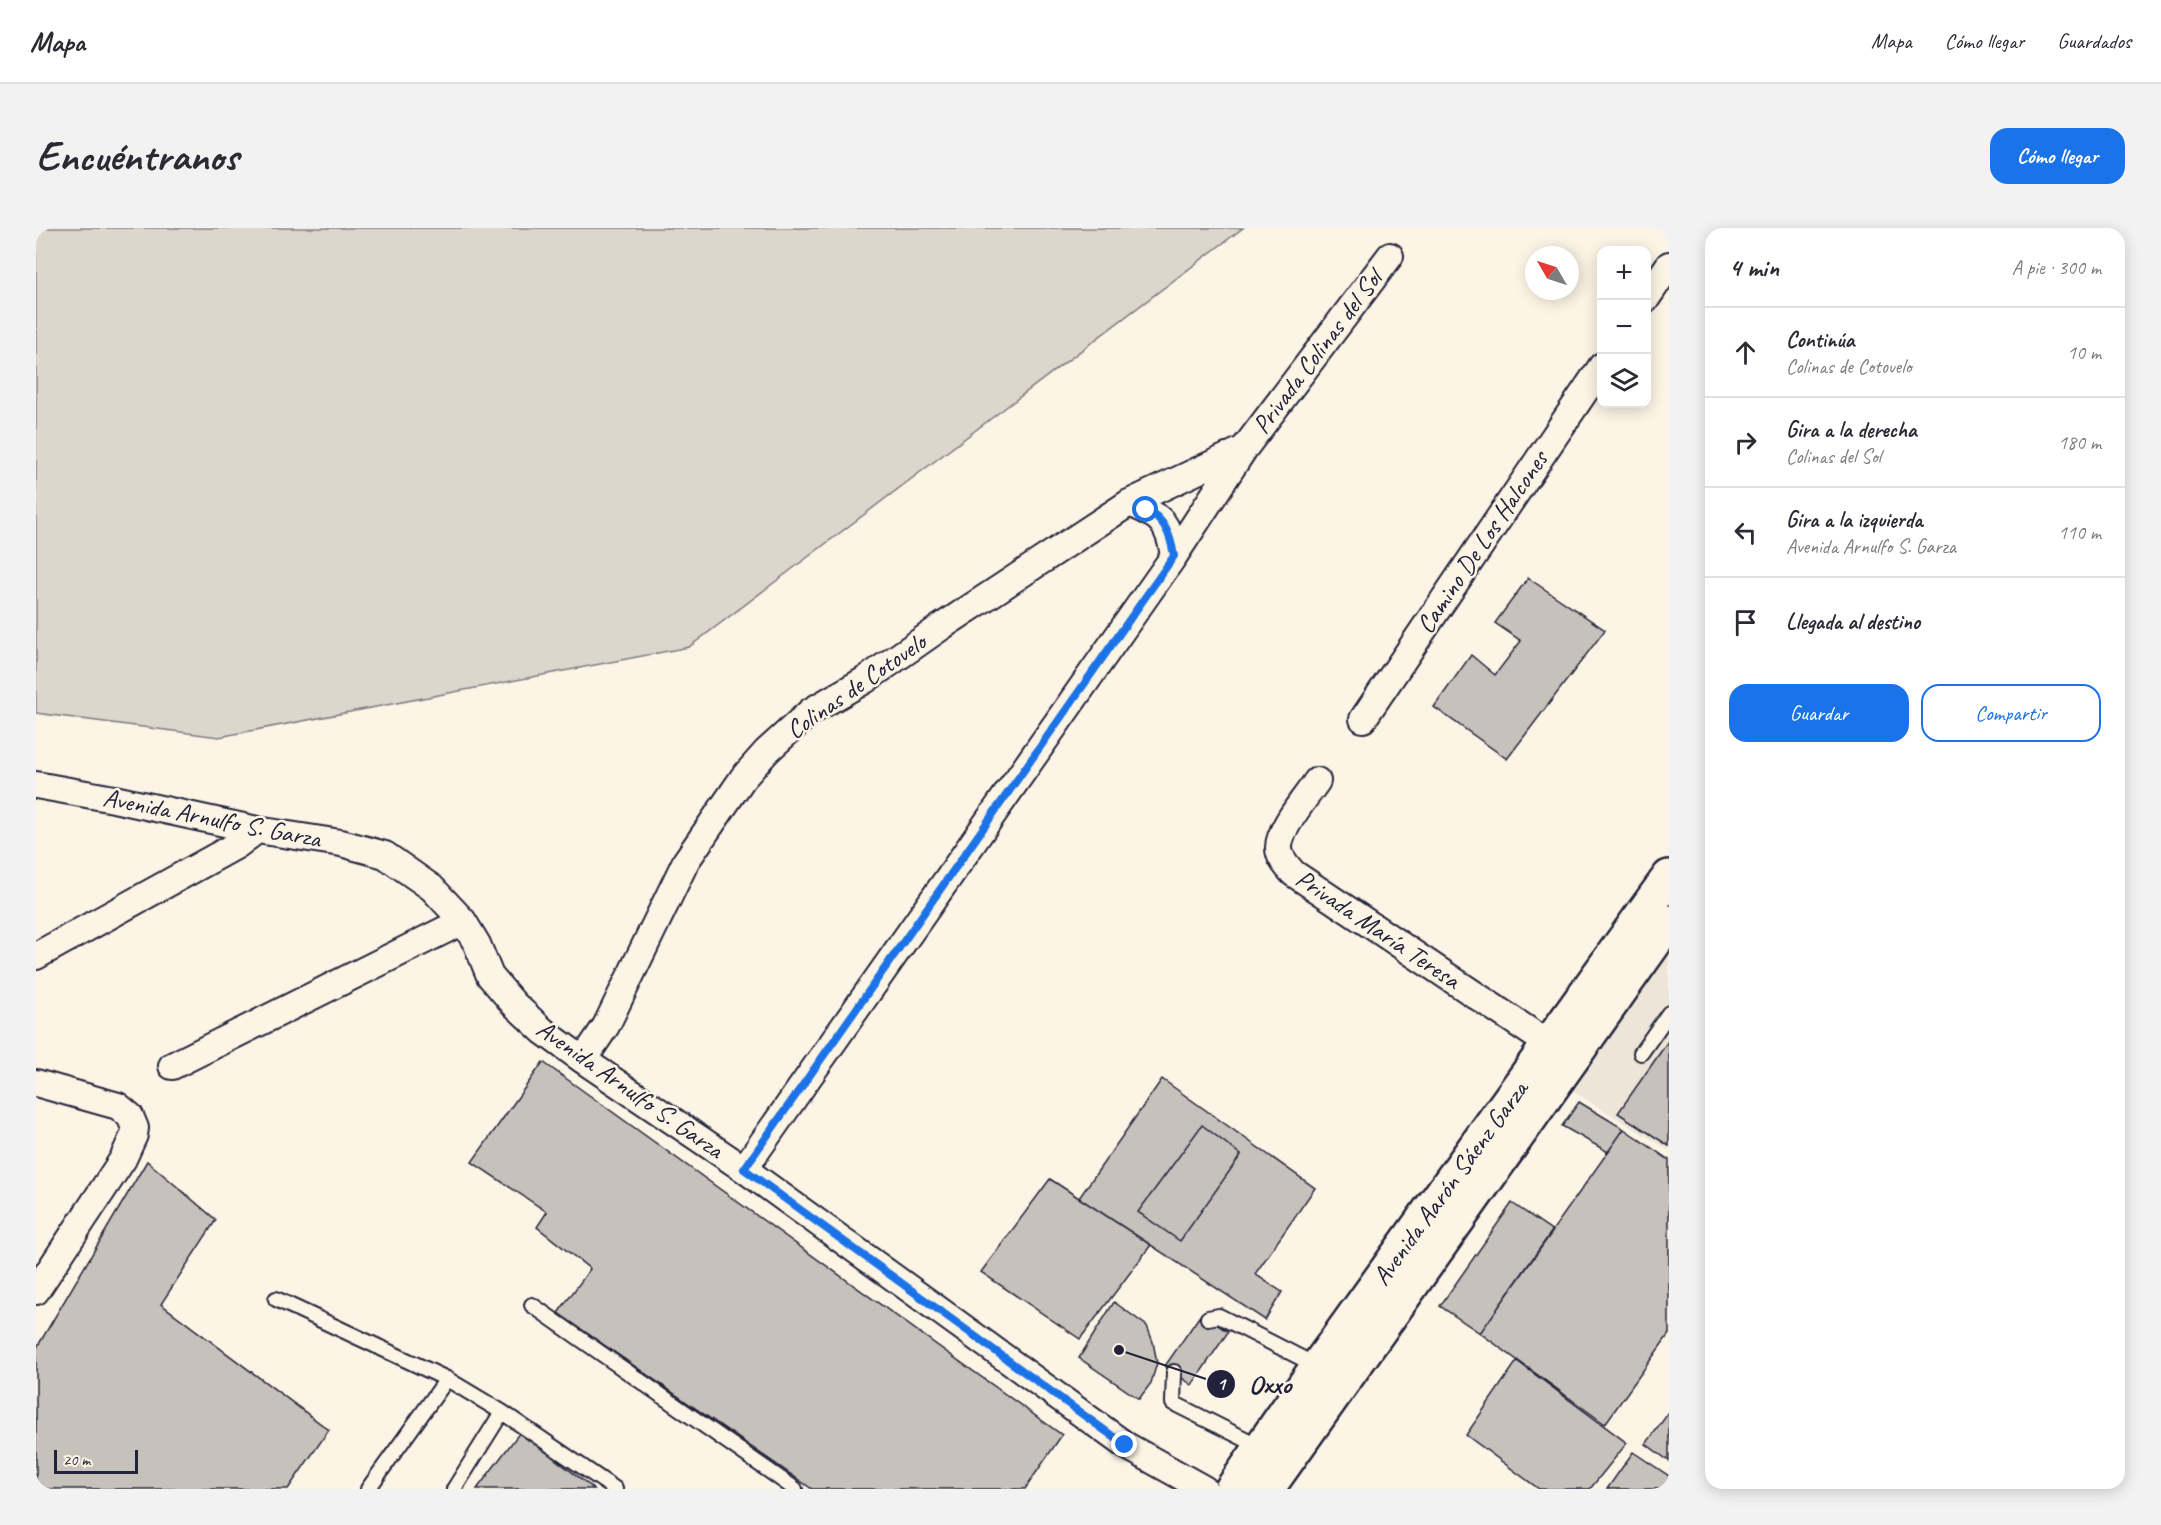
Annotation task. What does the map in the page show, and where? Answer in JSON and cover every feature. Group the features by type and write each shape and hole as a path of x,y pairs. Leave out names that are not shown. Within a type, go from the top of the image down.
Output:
{"main road":[{"name":"Avenida Aarón Sáenz Garza","path":"1232,1489 1317,1367 1669,878"},
{"name":"Avenida Aarón Sáenz Garza","path":"1267,1489 1669,922"}],"street":[{"name":"Privada Colinas del Sol","path":"744,1169 1174,556 1244,449 1390,256"},
{"path":"1651,293 1669,265"},
{"name":"Camino De Los Halcones","path":"1363,719 1597,373"},
{"name":"Colinas de Cotovelo","path":"583,1060 606,1026 686,861 743,778 767,751 812,711 865,680 1129,503 1244,449"},
{"path":"1129,503 1153,513 1162,522 1174,556"},
{"name":"Privada María Teresa","path":"1317,781 1287,823 1279,848 1284,862 1293,873 1550,1045"},
{"name":"Avenida Arnulfo S. Garza","path":"36,785 114,799 257,830 341,843 385,855 432,888 463,921 477,944 490,976 514,1004 543,1031 744,1169 1125,1445 1204,1489"},
{"path":"36,956 237,845 257,830"},
{"path":"172,1066 463,921"},
{"path":"36,1083 118,1106 130,1116 135,1128 123,1159 36,1291"}],"lane":[{"path":"1641,1053 1669,1013"},
{"path":"276,1299 447,1379 502,1412 615,1489"},
{"path":"532,1305 795,1489"},
{"path":"1208,1318 1219,1316 1317,1367"},
{"path":"1174,1372 1173,1403 1261,1447"},
{"path":"368,1489 447,1379"},
{"path":"454,1489 502,1412"}],"shaded area":[{"path":"36,228 1243,228 689,647 219,737 36,713"},
{"path":"1669,943 1669,1150 1569,1089"}],"building":[{"path":"1528,578 1605,630 1507,759 1434,707 1471,655 1495,675 1521,641 1495,623"},
{"path":"1669,1040 1669,1146 1618,1113"},
{"path":"543,1062 1062,1435 1025,1489 812,1489 558,1313 590,1269 537,1227 547,1212 472,1162"},
{"path":"1162,1079 1315,1188 1255,1274 1282,1292 1265,1320 1079,1198"},
{"path":"1579,1102 1624,1129 1608,1152 1562,1126"},
{"path":"1202,1125 1241,1155 1180,1241 1138,1212"},
{"path":"1624,1129 1669,1160 1669,1334 1605,1424 1480,1333"},
{"path":"147,1161 216,1220 161,1304 329,1430 288,1489 36,1489 36,1349"},
{"path":"1050,1179 1151,1245 1080,1339 981,1272"},
{"path":"1512,1203 1553,1231 1480,1333 1440,1306"},
{"path":"1114,1302 1147,1326 1153,1342 1157,1363 1151,1383 1139,1399 1079,1358"},
{"path":"1201,1314 1228,1332 1192,1385 1165,1366"},
{"path":"1517,1361 1627,1443 1590,1489 1539,1489 1466,1435"},
{"path":"1669,1412 1669,1461 1646,1444"},
{"path":"520,1432 594,1489 477,1489"},
{"path":"1633,1452 1669,1476 1669,1489 1607,1489"}],"place":[{"name":"Oxxo","path":"1119,1350"}],"route":[{"path":"1125,1445 744,1169 1174,556 1172,543 1162,522 1146,510"}]}
